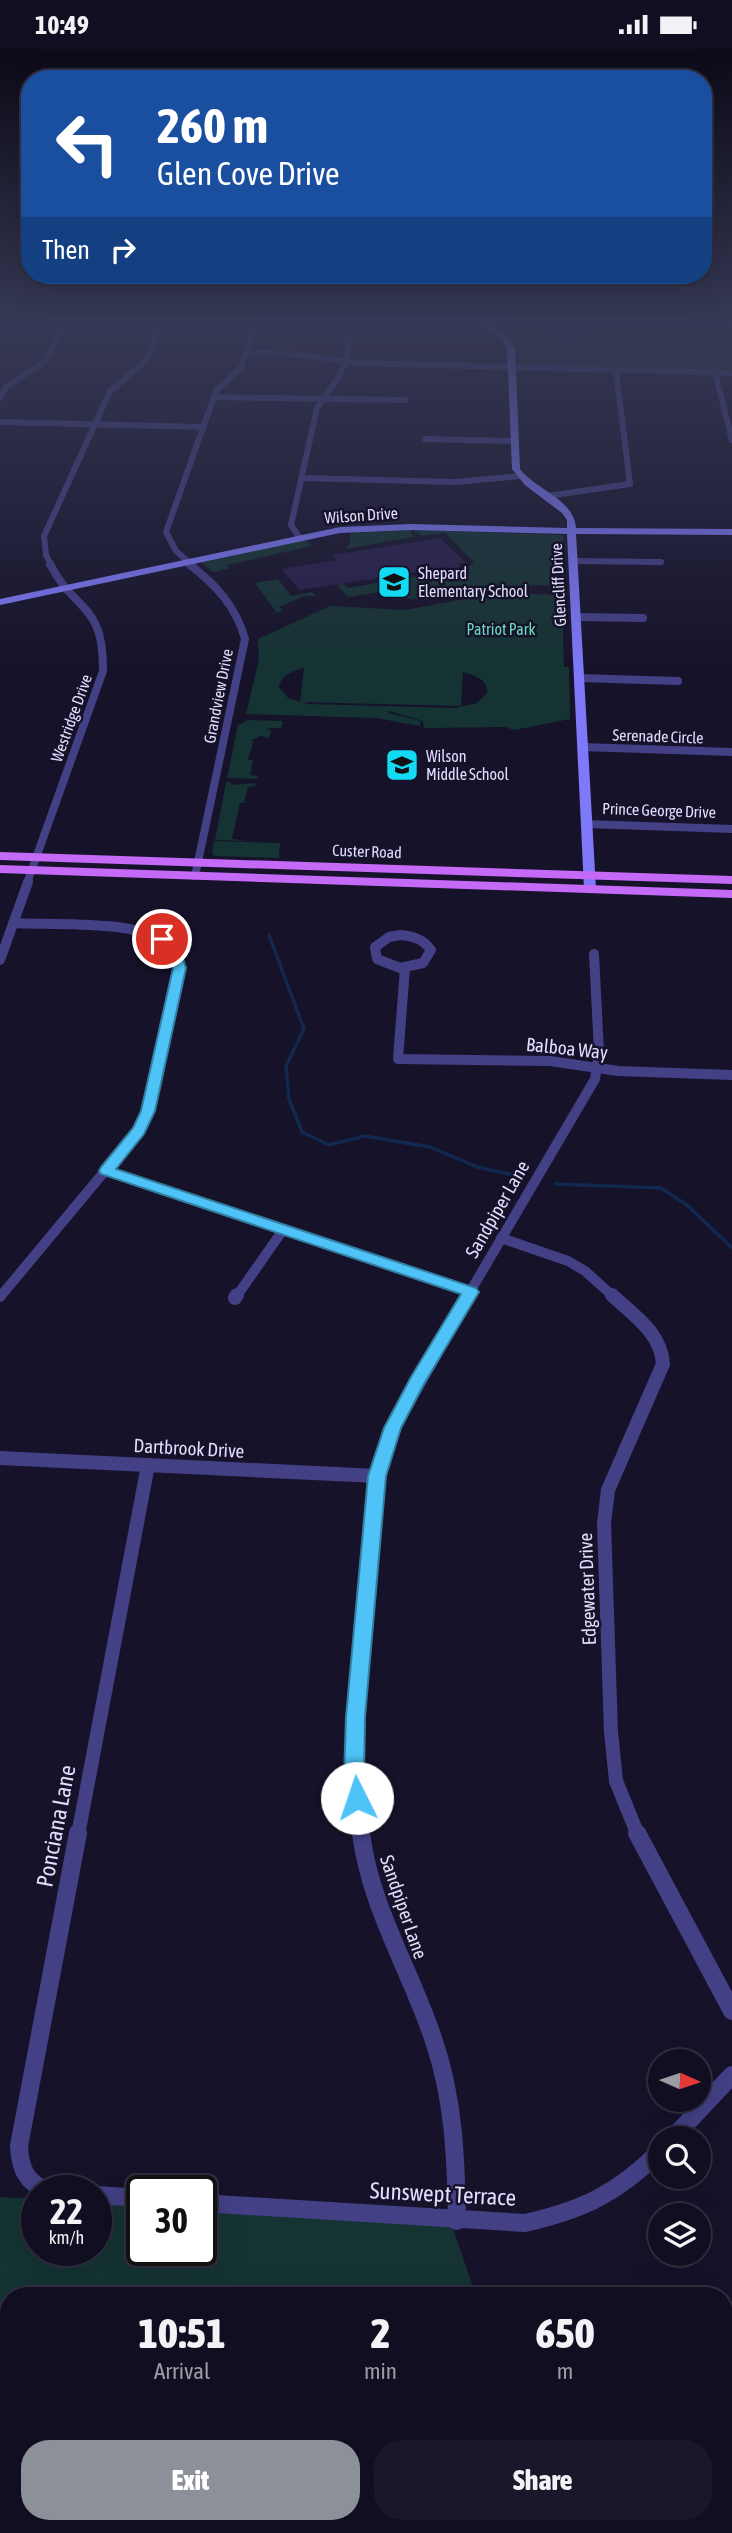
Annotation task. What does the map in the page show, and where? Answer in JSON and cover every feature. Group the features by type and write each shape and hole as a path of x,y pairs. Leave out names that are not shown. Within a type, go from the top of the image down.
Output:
{"main road":[{"name":"Custer Road","path":"0,856 35,864"},
{"name":"Custer Road","path":"0,869 35,864 589,882 732,880"},
{"name":"Custer Road","path":"589,882 732,894"}],"street":[{"name":"Westridge Drive","path":"0,960 103,671 105,658 98,623 54,573 47,561 44,536 89,436"},
{"name":"Grandview Drive","path":"197,869 245,639 238,619 222,593 167,540 166,532 201,436"},
{"path":"299,537 291,525 311,436"},
{"path":"302,478 455,482 521,476 514,463 513,436"},
{"path":"547,496 630,484 624,436"},
{"path":"425,439 513,441"},
{"name":"Glencliff Drive","path":"521,476 567,513 572,531 589,882"},
{"name":"Wilson Drive","path":"0,601 299,537 383,527 732,532"},
{"path":"573,561 661,562"},
{"path":"575,617 643,618"},
{"path":"579,678 678,681"},
{"name":"Serenade Circle","path":"582,747 732,752"},
{"name":"Prince George Drive","path":"586,824 732,829"},
{"path":"0,1297 139,1130 148,1111 180,968 176,954 162,939 131,928 13,923"},
{"path":"400,935 411,936 428,944 431,950 425,963 405,968 384,964 377,959 374,953 376,947 389,937 400,935"},
{"path":"594,954 598,1068"},
{"name":"Balboa Way","path":"405,968 398,1059 550,1061 598,1068 732,1075"},
{"name":"Sandpiper Lane","path":"457,2221 456,2143 448,2090 434,2040 380,1908 362,1840 354,1777 356,1705 377,1476 393,1428 417,1381 471,1292 598,1068"},
{"path":"106,1171 471,1292"},
{"path":"234,1298 283,1230"},
{"name":"Edgewater Drive","path":"501,1238 568,1261 584,1271 651,1331 662,1351 663,1364 608,1490 604,1523 612,1744 616,1780 631,1822 732,2011"},
{"name":"Dartbrook Drive","path":"0,1458 377,1476"},
{"name":"Ponciana Lane","path":"26,2175 22,2172 19,2146 148,1465"},
{"path":"684,2126 732,2075"},
{"name":"Sunswept Terrace","path":"217,2204 457,2221 526,2223 571,2214 612,2194 637,2176 648,2164"}],"green space":[{"path":"411,530 413,537 345,549 350,543 350,534 353,533"},
{"path":"413,530 563,535 565,582 562,585 495,586 417,599 392,598 385,591 348,597 337,585 343,584 348,588 423,575 428,579 428,575 467,569 474,562 445,533 422,536"},
{"path":"305,539 311,546 227,565 230,568 213,572 201,563"},
{"path":"278,579 291,596 312,592 316,596 304,596 279,607 283,610 277,613 255,583"},
{"name":"Patriot Park","path":"497,593 562,595 564,667 569,667 570,719 514,730 505,727 424,728 423,721 389,711 388,713 421,721 420,726 376,718 246,714 259,659 258,639 330,606 405,610","holes":["304,668 300,702 288,698 279,687 282,679","463,672 476,676 487,688 487,693 477,703 455,708 301,702 461,706"]},
{"path":"248,720 283,721 281,728 267,728 271,731 269,738 261,736 251,740 253,742 248,760 253,760 250,775 258,776 257,779 227,778 238,725"},
{"path":"226,782 231,782 231,785 256,783 255,786 248,787 244,803 240,803 232,839 250,841 215,840"},
{"path":"214,841 280,843 279,858 215,856 212,853"},
{"path":"0,2197 21,2198 21,2266 112,2266 112,2203 126,2203 126,2266 217,2266 217,2208 450,2220 473,2287 0,2287"}],"building":[{"path":"440,538 466,563 457,564 460,567 441,572 438,569 299,590 282,569 336,560 332,555"}],"waterway":[{"path":"269,935 304,1029 286,1066 289,1099 302,1132 329,1145 365,1136 430,1147 477,1167 514,1175"},
{"path":"555,1184 661,1188 687,1205 732,1248"}],"place":[{"name":"Shepard Elementary School","path":"394,582"},
{"name":"Wilson Middle School","path":"402,765"}],"route":[{"path":"162,939 176,954 180,968 148,1111 139,1130 106,1171 471,1292 417,1381 393,1428 377,1476 373,1497 356,1717 354,1777 357,1798"}]}
